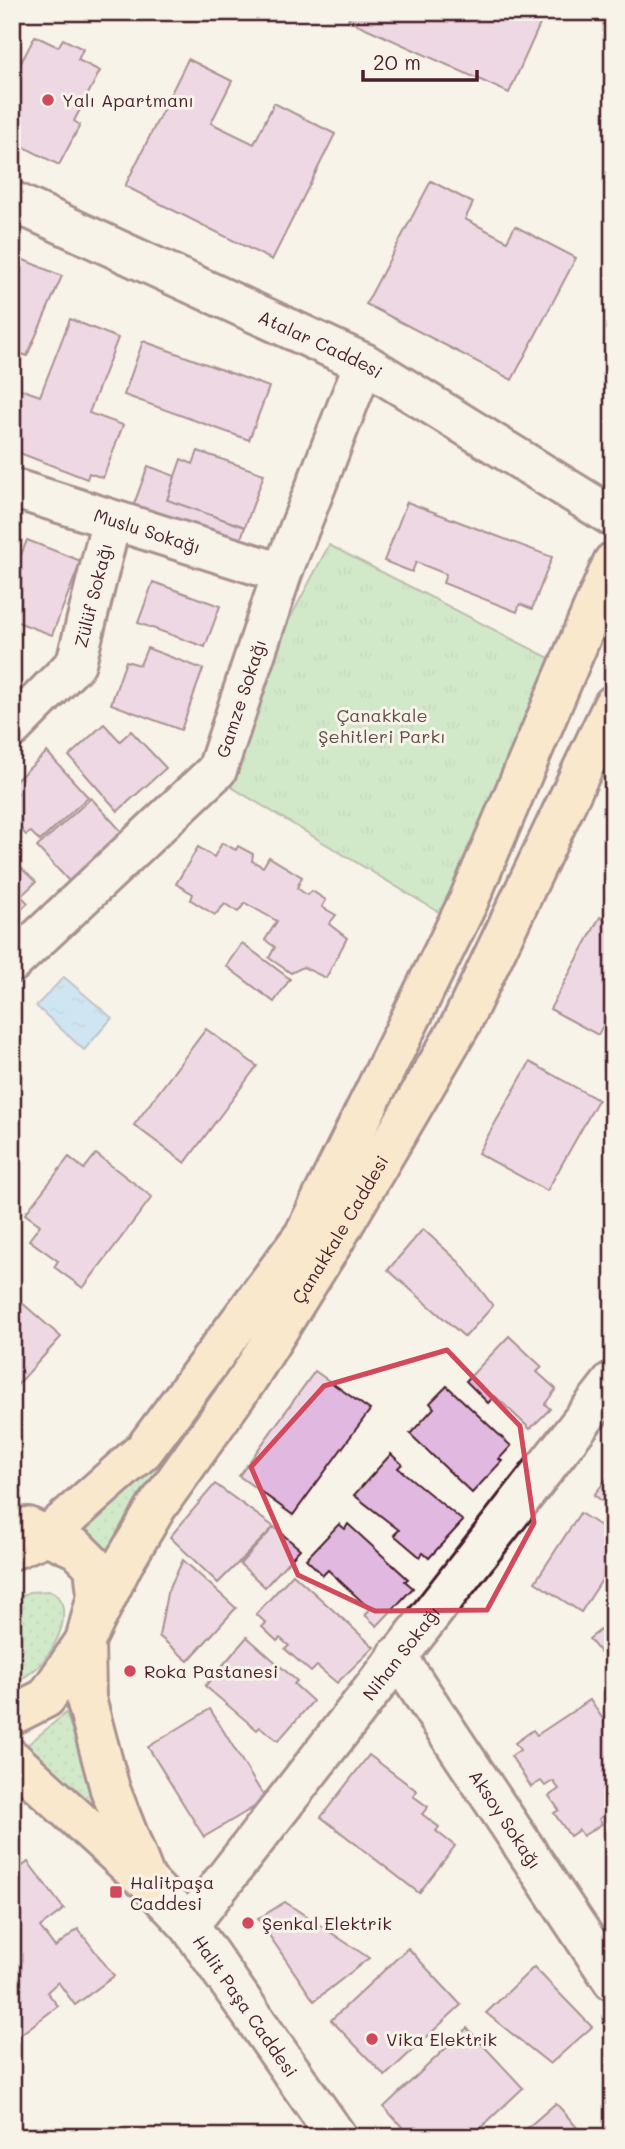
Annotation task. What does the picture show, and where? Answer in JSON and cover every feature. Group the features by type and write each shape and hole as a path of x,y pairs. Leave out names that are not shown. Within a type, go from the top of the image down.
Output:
{"main road":[{"name":"Çanakkale Caddesi","path":"12,1550 48,1535 144,1450 304,1235 468,902 613,562"},
{"name":"Çanakkale Caddesi","path":"12,1715 46,1698 85,1642 123,1564 156,1508 247,1380 334,1241 461,1024 613,705"},
{"path":"12,1519 77,1549 94,1566 97,1595 85,1642 86,1699 96,1745 146,1880"},
{"path":"12,1759 146,1880"}],"street":[{"name":"Atalar Caddesi","path":"12,201 364,363 613,517"},
{"name":"Gamze Sokağı","path":"12,963 217,770 282,573 364,363"},
{"name":"Muslu Sokağı","path":"12,488 111,522 282,573"},
{"name":"Zülüf Sokağı","path":"12,728 76,663 111,522"},
{"name":"Nihan Sokağı","path":"189,1925 613,1381"},
{"name":"Aksoy Sokağı","path":"397,1656 613,1981"},
{"name":"Halit Paşa Caddesi","path":"146,1880 189,1925 337,2137"}],"highlighted area":[{"path":"447,1350 520,1426 534,1523 487,1610 375,1611 298,1575 251,1467 324,1386"}],"green space":[{"name":"Çanakkale Şehitleri Parkı","path":"329,545 553,660 442,914 208,773"},
{"path":"222,1377 229,1383 104,1558 81,1530 135,1486"},
{"path":"51,1591 59,1598 62,1607 63,1617 57,1638 40,1665 12,1686 12,1601 29,1592"},
{"path":"66,1713 102,1816 20,1751"}],"water":[{"path":"64,977 112,1018 84,1050 36,1006"}],"building":[{"path":"352,12 545,13 509,93 348,20"},
{"name":"Yalı Apartmanı","path":"35,36 58,47 63,39 83,49 78,60 100,71 74,121 80,125 59,165 12,141 12,80"},
{"path":"188,59 232,81 211,123 254,144 274,103 335,134 272,260 125,186"},
{"path":"431,181 473,203 465,219 507,241 515,226 576,258 512,380 366,304"},
{"path":"12,255 62,276 27,356 12,350"},
{"path":"70,319 118,338 89,413 123,425 103,478 89,473 87,479 12,450 12,386 40,396"},
{"path":"143,341 269,387 249,440 124,395"},
{"path":"198,451 264,474 245,527 167,500 181,459 193,464"},
{"path":"148,466 175,476 167,500 245,527 239,544 133,507"},
{"path":"407,502 552,557 532,609 520,604 517,612 443,583 446,574 416,562 412,572 384,561"},
{"path":"27,540 81,561 52,635 12,620 12,577"},
{"path":"153,582 220,606 205,647 138,623"},
{"path":"147,648 203,669 181,730 111,704 126,661 140,665"},
{"path":"104,724 120,741 131,731 166,768 118,811 69,756"},
{"path":"47,752 88,797 40,841 31,832 26,835 12,820 12,800 18,794 12,784"},
{"path":"91,798 123,833 70,882 37,847"},
{"path":"222,843 236,850 238,846 253,854 252,861 263,867 269,857 302,877 297,888 307,895 312,891 326,900 322,907 336,915 329,924 347,938 326,978 303,967 291,973 269,958 275,947 265,940 277,921 245,903 238,912 225,904 215,915 191,900 193,894 176,884 198,847 214,857"},
{"path":"18,865 36,882 21,896 28,903 12,918 12,866 14,868"},
{"path":"600,917 613,924 613,1028 604,1024 598,1035 550,1009"},
{"path":"242,943 290,979 274,1002 226,966"},
{"path":"206,1029 257,1066 185,1163 134,1125"},
{"path":"530,1062 598,1100 547,1191 478,1153"},
{"path":"96,1154 152,1197 83,1288 54,1267 58,1261 29,1240 40,1225 25,1214 69,1157 84,1169"},
{"path":"423,1229 459,1262 493,1306 465,1337 388,1270"},
{"path":"12,1294 61,1337 12,1391"},
{"path":"509,1336 542,1367 537,1372 556,1389 545,1404 550,1409 530,1429 495,1396 488,1403 466,1381"},
{"path":"315,1371 370,1410 293,1515 239,1476"},
{"path":"447,1386 511,1446 499,1459 502,1461 472,1493 410,1434 434,1408 430,1403"},
{"path":"391,1454 402,1464 398,1468 463,1521 429,1558 423,1553 420,1557 394,1535 399,1530 354,1495"},
{"path":"613,1471 613,1509 594,1495"},
{"path":"215,1484 274,1527 218,1583 170,1537"},
{"path":"580,1513 608,1531 605,1536 613,1541 613,1563 581,1612 535,1582"},
{"path":"339,1524 345,1529 348,1524 408,1579 405,1581 413,1588 377,1626 365,1615 370,1609 328,1570 323,1575 306,1559"},
{"path":"274,1527 300,1549 265,1587 240,1564"},
{"path":"183,1560 236,1608 188,1661 159,1636 167,1593"},
{"path":"293,1574 374,1647 337,1683 317,1666 311,1672 285,1649 289,1646 280,1638 277,1641 262,1627 266,1623 256,1614"},
{"path":"613,1620 613,1668 589,1639"},
{"path":"247,1637 297,1681 294,1684 313,1701 278,1741 260,1727 257,1730 205,1686"},
{"path":"590,1700 613,1734 613,1803 605,1808 608,1812 599,1819 602,1824 583,1836 579,1830 570,1836 554,1813 559,1810 549,1796 559,1789 553,1781 545,1786 541,1781 531,1787 511,1756 520,1750 515,1743 533,1730 537,1735"},
{"path":"210,1709 266,1800 204,1837 148,1747"},
{"path":"369,1755 417,1791 413,1796 428,1807 422,1814 439,1827 436,1831 455,1846 419,1893 321,1817"},
{"path":"28,1862 64,1909 40,1927 55,1947 78,1929 114,1976 75,2005 58,1982 47,1992 58,2006 12,2041 12,1874"},
{"path":"285,1902 369,1958 314,2001 258,1919"},
{"path":"408,1948 461,2005 385,2076 331,2020"},
{"path":"534,1967 592,2027 550,2064 486,2013"},
{"path":"467,2028 523,2088 471,2137 411,2137 384,2107"},
{"path":"556,2103 585,2137 517,2137"}],"place":[{"name":"Yalı Apartmanı","path":"48,100"},
{"name":"Roka Pastanesi","path":"130,1671"},
{"name":"Halitpaşa Caddesi","path":"116,1892"},
{"name":"Şenkal Elektrik","path":"248,1923"},
{"name":"Vika Elektrik","path":"372,2039"}]}
